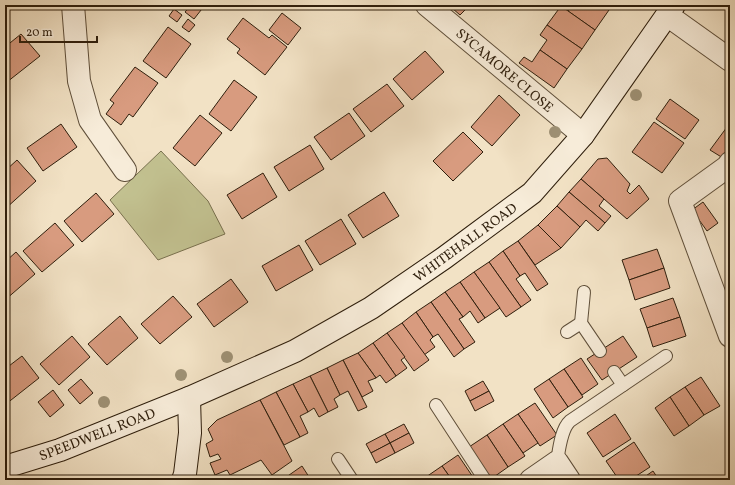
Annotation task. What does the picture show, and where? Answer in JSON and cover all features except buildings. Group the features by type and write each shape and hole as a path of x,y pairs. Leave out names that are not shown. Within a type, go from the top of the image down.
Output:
{"street":[{"path":"73,5 78,81 90,120 126,170"},
{"name":"SYCAMORE CLOSE","path":"427,5 583,135"},
{"path":"671,10 730,60"},
{"name":"WHITEHALL ROAD","path":"189,398 295,351 371,308 444,258 532,193 583,135 671,10"},
{"path":"730,163 727,167 680,201 730,336"},
{"path":"183,480 190,433 189,398"},
{"name":"SPEEDWELL ROAD","path":"5,467 60,450 189,398"},
{"path":"531,480 563,471"}],"lane":[{"path":"584,292 581,322 600,351"},
{"path":"567,332 581,322"},
{"path":"563,471 563,433 567,423 666,356"},
{"path":"614,372 623,385"},
{"path":"436,405 485,480"},
{"path":"338,459 352,480"}],"shaded area":[{"path":"161,151 208,201 225,234 158,260 110,200"}]}
